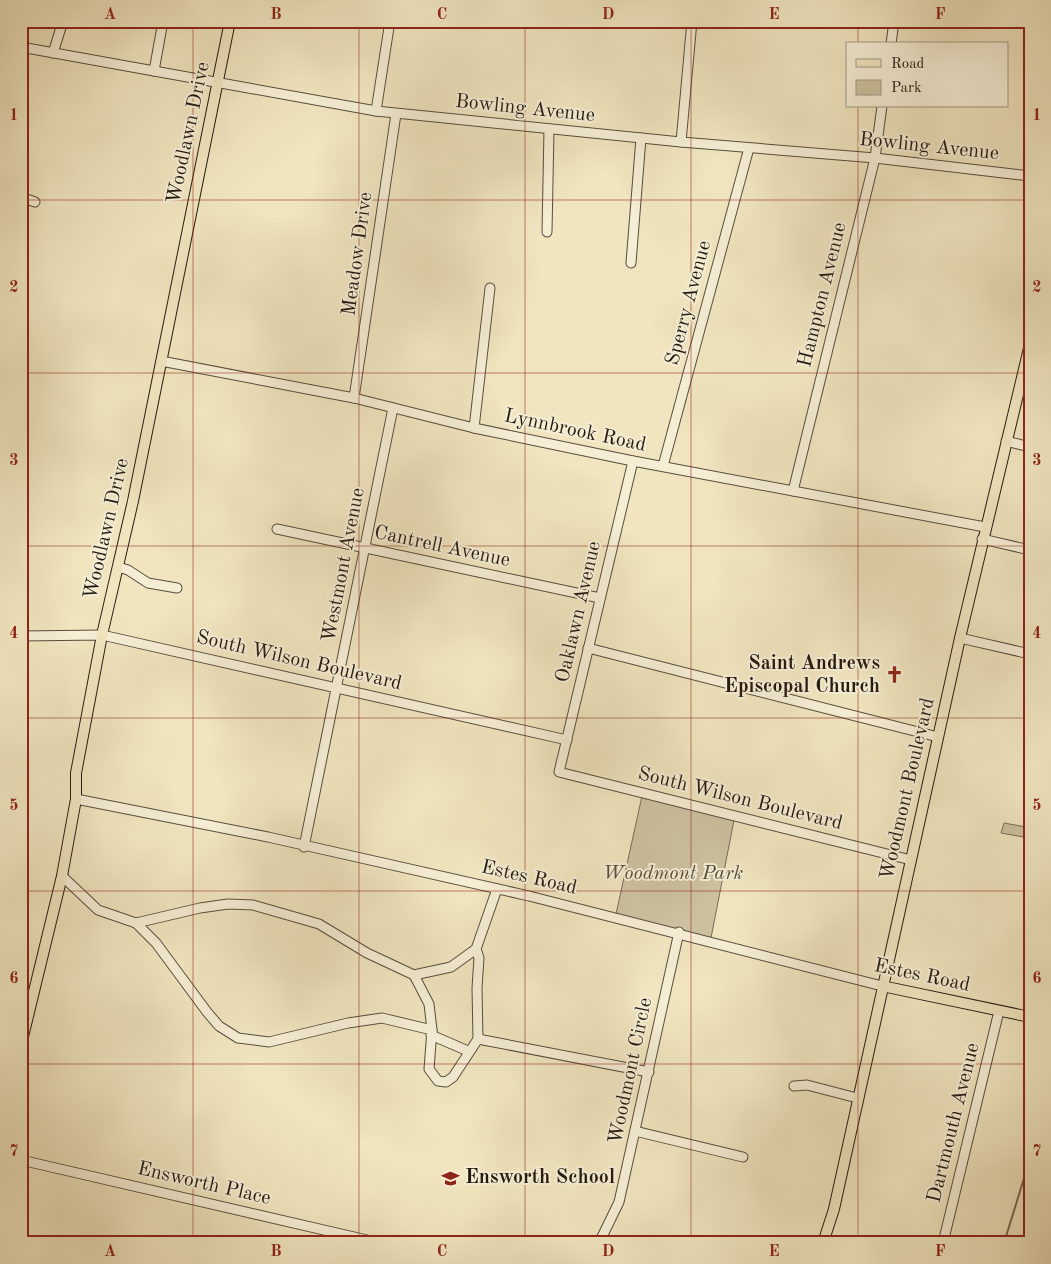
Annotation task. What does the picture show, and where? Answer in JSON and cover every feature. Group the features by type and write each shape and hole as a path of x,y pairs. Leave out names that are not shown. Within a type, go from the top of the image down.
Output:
{"main road":[{"name":"Woodlawn Drive","path":"21,1045 62,876 76,799 76,773 102,635 118,567 230,21"},
{"name":"Woodmont Boulevard","path":"824,1241 982,539 1030,344"},
{"name":"Estes Road","path":"882,986 1030,1017"}],"street":[{"path":"53,53 63,21"},
{"path":"154,71 163,21"},
{"path":"376,111 390,21"},
{"path":"681,142 692,21"},
{"path":"891,42 894,21"},
{"name":"Bowling Avenue","path":"22,48 396,114 681,142 875,158 1030,176"},
{"name":"Hampton Avenue","path":"793,491 875,158 882,108"},
{"name":"Meadow Drive","path":"354,398 396,114"},
{"path":"547,232 549,129"},
{"path":"631,263 641,138"},
{"name":"Sperry Avenue","path":"663,466 749,148"},
{"path":"21,197 35,202"},
{"path":"474,428 490,288"},
{"name":"Lynnbrook Road","path":"160,361 354,398 474,428 633,461 985,526"},
{"name":"Westmont Avenue","path":"304,847 393,408"},
{"path":"1006,441 1030,447"},
{"name":"Oaklawn Avenue","path":"560,772 633,461"},
{"name":"Cantrell Avenue","path":"277,529 600,598"},
{"path":"982,539 1030,550"},
{"path":"118,567 128,570 148,583 177,588"},
{"name":"South Wilson Boulevard","path":"21,636 102,635 567,740"},
{"path":"960,638 1030,654"},
{"path":"588,648 938,737"},
{"name":"South Wilson Boulevard","path":"560,772 911,860"},
{"name":"Estes Road","path":"76,799 259,835 304,847 497,889 678,932 882,986"},
{"path":"62,876 98,910 136,923 156,943 219,1026 238,1038 269,1042 348,1023 382,1018 432,1033 468,1052"},
{"path":"136,923 200,908 228,904 253,905 318,924 367,953 414,975 451,967 476,949 497,889"},
{"name":"Woodmont Circle","path":"599,1243 619,1202 649,1072 678,932"},
{"path":"414,975 429,1004 432,1033 428,1069 438,1081 446,1082 453,1077 478,1038 476,988 479,958 476,949"},
{"name":"Dartmouth Avenue","path":"943,1243 999,1011"},
{"path":"478,1038 649,1072"},
{"path":"794,1086 807,1086 857,1098"},
{"path":"635,1131 744,1156"},
{"name":"Ensworth Place","path":"21,1160 380,1243"},
{"path":"824,1241 840,1243"}],"green space":[{"name":"Woodmont Park","path":"642,796 734,820 711,938 616,914"},
{"path":"1004,823 1026,827 1023,837 1001,833"}],"waterway":[{"path":"1004,1243 1030,1159"}],"place":[{"name":"Saint Andrews Episcopal Church","path":"894,675"},
{"name":"Ensworth School","path":"451,1178"}]}
